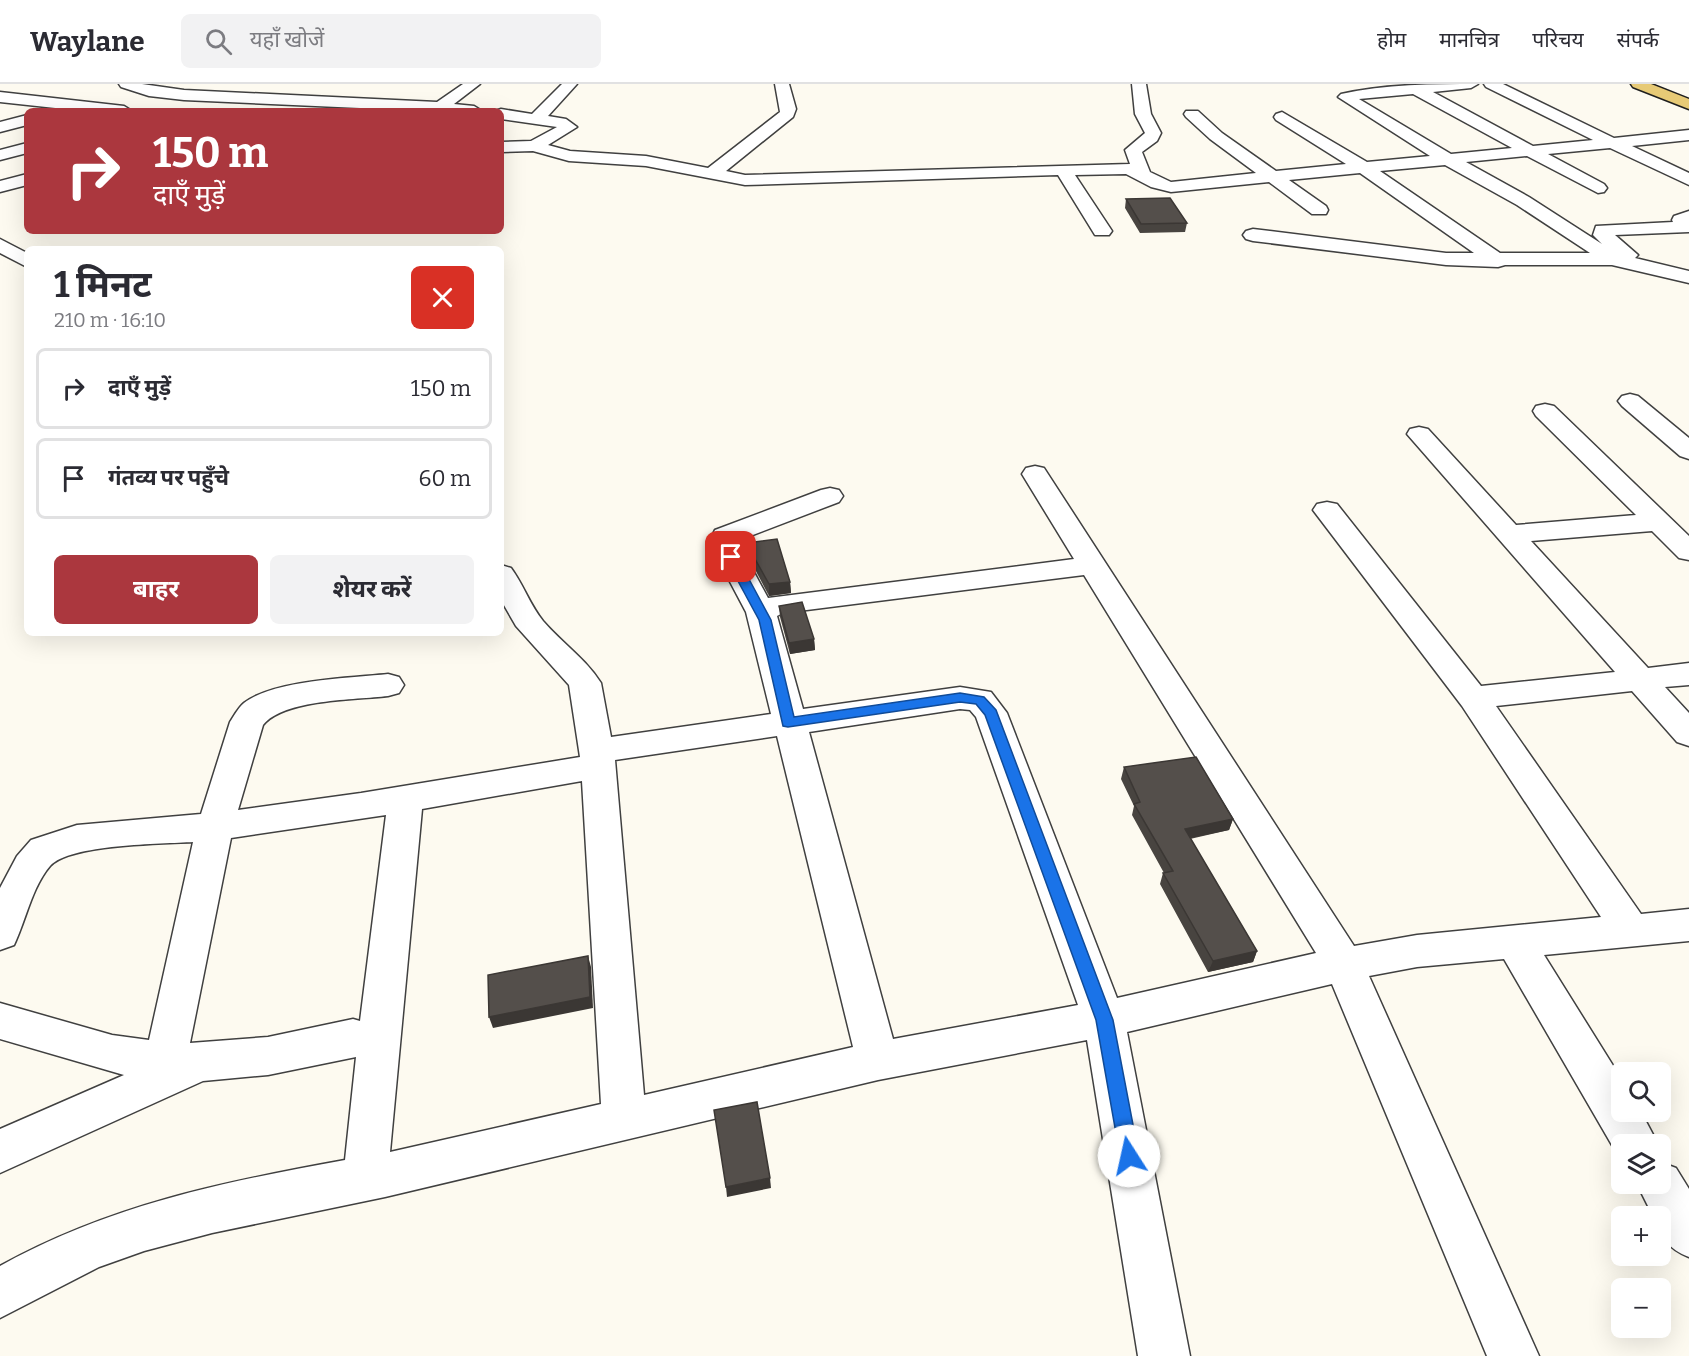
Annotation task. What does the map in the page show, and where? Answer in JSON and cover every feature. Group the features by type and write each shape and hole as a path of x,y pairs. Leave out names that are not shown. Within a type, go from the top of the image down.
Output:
{"main road":[{"path":"1638,84 1689,104"},
{"path":"1657,84 1689,96"}],"street":[{"path":"126,84 166,93 367,104 399,108"},
{"path":"262,108 310,84"},
{"path":"536,119 570,84"},
{"path":"710,175 787,114 782,84"},
{"path":"1139,84 1143,114 1153,133 1151,138 1133,150 1141,172 1151,181 1171,187 1689,135"},
{"path":"1471,84 1346,97 1449,160 1523,201 1612,259"},
{"path":"1491,84 1689,180"},
{"path":"48,85 59,107"},
{"path":"444,87 470,86"},
{"path":"439,108 470,86"},
{"path":"367,104 380,95 396,89"},
{"path":"1416,89 1598,188"},
{"path":"0,97 59,107 96,108"},
{"path":"504,114 560,122 569,127 546,150 504,159"},
{"path":"1192,114 1216,136 1319,210"},
{"path":"1282,117 1364,168 1498,261"},
{"path":"0,127 24,121"},
{"path":"504,147 638,160 745,180 1120,168 1141,172"},
{"path":"0,155 24,149"},
{"path":"1063,170 1102,231"},
{"path":"0,187 24,180"},
{"path":"1642,265 1603,235 1603,230 1680,228 1686,227 1681,220 1689,217"},
{"path":"1253,235 1446,259 1498,261 1612,259 1689,277"},
{"path":"0,245 24,259"},
{"path":"1630,401 1689,452"},
{"path":"1545,411 1689,552"},
{"path":"1419,434 1642,679 1689,734"},
{"path":"1035,474 1344,964 1513,1356"},
{"path":"830,496 725,536 723,542 761,612 788,723 878,1061"},
{"path":"1327,510 1473,698 1631,930"},
{"path":"1509,534 1657,522"},
{"path":"761,612 776,605 1093,565"},
{"path":"504,579 531,626 573,667 585,683 598,758 624,1121"},
{"path":"1473,698 1689,674"},
{"path":"183,1062 215,826 247,722 256,711 290,696 388,686"},
{"path":"0,934 31,864 44,850 68,841 215,826 405,801 598,758 788,723 960,698 980,700 991,713 1104,1020 1164,1356"},
{"path":"385,1175 372,1170 367,1157 405,801"},
{"path":"0,1293 47,1267 120,1236 231,1205 385,1175 878,1061 1104,1020 1344,964 1417,951 1689,925"},
{"path":"1514,941 1630,1134"},
{"path":"0,1021 112,1054 183,1062 268,1056 353,1038 371,1043 377,1056"},
{"path":"0,1151 183,1062"},
{"path":"1666,1194 1689,1233"}],"building":[{"path":"1170,198 1187,223 1141,224 1126,199"},
{"path":"777,539 790,582 769,584 746,543"},
{"path":"802,602 814,639 789,643 779,606"},
{"path":"1196,757 1233,819 1185,829 1257,951 1213,961 1163,873 1173,871 1134,804 1140,802 1124,767"},
{"path":"588,956 590,997 489,1017 488,975"},
{"path":"757,1102 770,1178 726,1187 714,1110"}],"route":[{"path":"731,557 765,620 788,723 960,698 980,700 991,713 1104,1020 1129,1156"}]}
